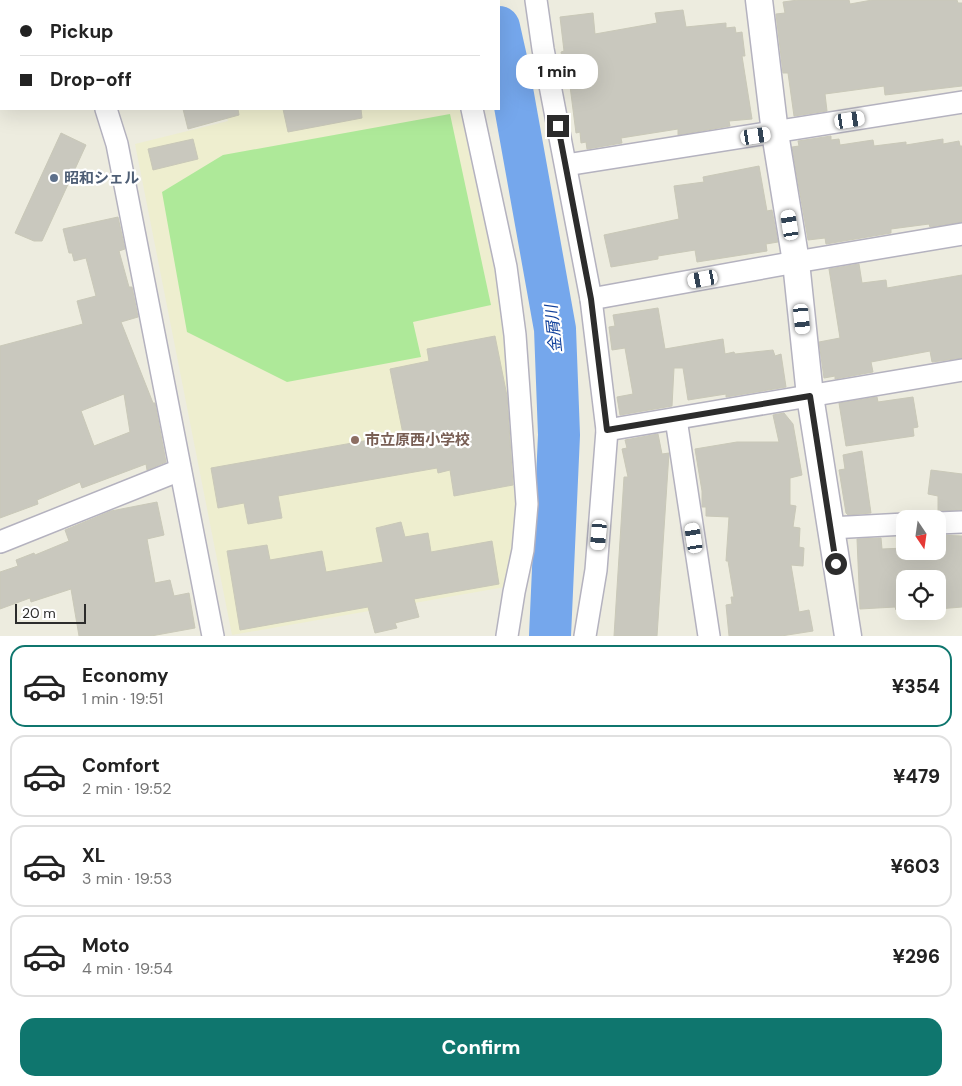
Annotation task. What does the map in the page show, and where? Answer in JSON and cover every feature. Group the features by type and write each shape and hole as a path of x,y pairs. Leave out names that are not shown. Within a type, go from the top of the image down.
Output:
{"street":[{"path":"536,0 542,49 591,299 607,430 596,570 585,636"},
{"path":"759,0 775,133 796,262 810,396 848,636"},
{"path":"566,165 962,102"},
{"path":"106,110 118,144 213,636"},
{"path":"472,110 507,276 515,335 527,504 523,550 507,636"},
{"path":"591,299 962,234"},
{"path":"607,430 962,370"},
{"path":"676,419 709,636"},
{"path":"0,542 180,470"},
{"path":"946,523 962,522"},
{"path":"830,528 896,524"}],"shaded area":[{"name":"市立原西小学校","path":"224,110 460,110 512,351 522,530 505,587 232,635 135,144 228,121"}],"green space":[{"path":"450,114 491,305 413,322 421,357 287,382 187,332 162,192 223,155"}],"building":[{"path":"798,0 849,0 850,4 872,0 957,0 958,3 962,3 962,86 885,95 884,86 825,94 827,111 794,116 788,73 783,73 776,14 785,13 783,2"},
{"path":"683,10 686,27 726,23 726,28 735,27 736,33 742,32 745,56 742,56 752,119 729,121 730,126 678,135 678,129 621,138 622,143 587,149 586,142 581,143 580,132 576,133 570,86 568,86 561,52 564,51 560,17 593,13 595,34 657,23 655,13"},
{"path":"183,110 238,110 239,115 188,129"},
{"path":"283,110 361,110 362,118 288,132"},
{"path":"61,133 86,145 42,241 34,241 15,233"},
{"path":"831,136 831,140 839,139 840,145 873,140 874,146 906,142 906,145 943,139 943,144 959,141 960,146 962,146 962,222 930,227 929,224 891,229 891,233 826,244 825,238 808,240 792,147 799,146 798,141"},
{"path":"193,139 198,159 153,170 148,149"},
{"path":"759,166 767,211 772,210 778,242 766,244 767,251 697,262 695,250 611,267 604,235 679,219 674,186 704,182 703,177"},
{"path":"118,217 125,249 119,251 129,287 132,287 138,317 121,322 153,403 155,403 166,462 147,470 146,464 82,488 80,482 37,500 38,504 0,518 0,346 83,324 77,301 96,296 86,258 74,261 72,253 69,253 63,229","holes":["124,394 130,432 94,446 81,411"]},
{"path":"859,264 862,283 886,280 887,288 962,275 962,358 932,362 930,351 871,362 873,372 835,379 835,376 824,378 819,342 840,338 829,269"},
{"path":"658,308 665,349 723,339 725,354 773,350 775,356 781,354 786,387 726,397 726,394 688,400 683,368 674,368 672,406 620,415 617,397 633,394 625,348 612,350 609,327 615,326 613,315"},
{"path":"495,336 507,396 513,485 454,496 450,470 438,473 437,468 278,496 282,518 248,524 244,503 218,508 211,468 403,434 390,369 429,361 427,349"},
{"path":"877,397 878,402 913,397 918,427 913,428 914,436 846,446 839,403"},
{"path":"784,413 793,424 802,475 790,478 790,505 796,506 793,527 800,528 799,547 804,548 803,566 791,565 799,612 809,610 813,631 781,636 729,636 726,605 732,604 731,597 734,597 728,561 726,561 729,517 706,516 706,507 702,507 702,491 695,449 737,442 779,442 773,415"},
{"path":"658,434 662,454 669,453 657,636 614,636 624,477 628,477 622,449 627,448 625,440"},
{"path":"862,451 871,513 848,515 846,513 839,470 845,469 843,455"},
{"path":"931,470 962,474 962,510 938,510 938,496 928,494"},
{"path":"157,502 164,535 147,539 155,583 170,580 174,596 189,593 195,628 151,636 79,636 71,589 31,602 30,598 0,609 0,572 18,566 16,560 34,553 35,555 69,541 65,530 111,511"},
{"path":"401,522 405,537 428,533 431,552 492,541 499,584 414,599 419,617 395,623 397,628 375,633 368,607 240,630 227,551 267,545 270,560 322,551 326,572 383,562 376,528"},
{"path":"946,535 962,536 962,607 946,608 946,570 896,570 896,610 895,607 860,609 857,539 881,538 882,549 896,548 896,560 946,560"}],"waterway":[{"name":"金屑川","path":"500,31 555,329 559,435 550,636"}],"place":[{"name":"昭和シェル","path":"54,178"},
{"name":"市立原西小学校","path":"355,440"}],"route":[{"path":"558,126 591,299 607,430 810,396 836,564"}]}
